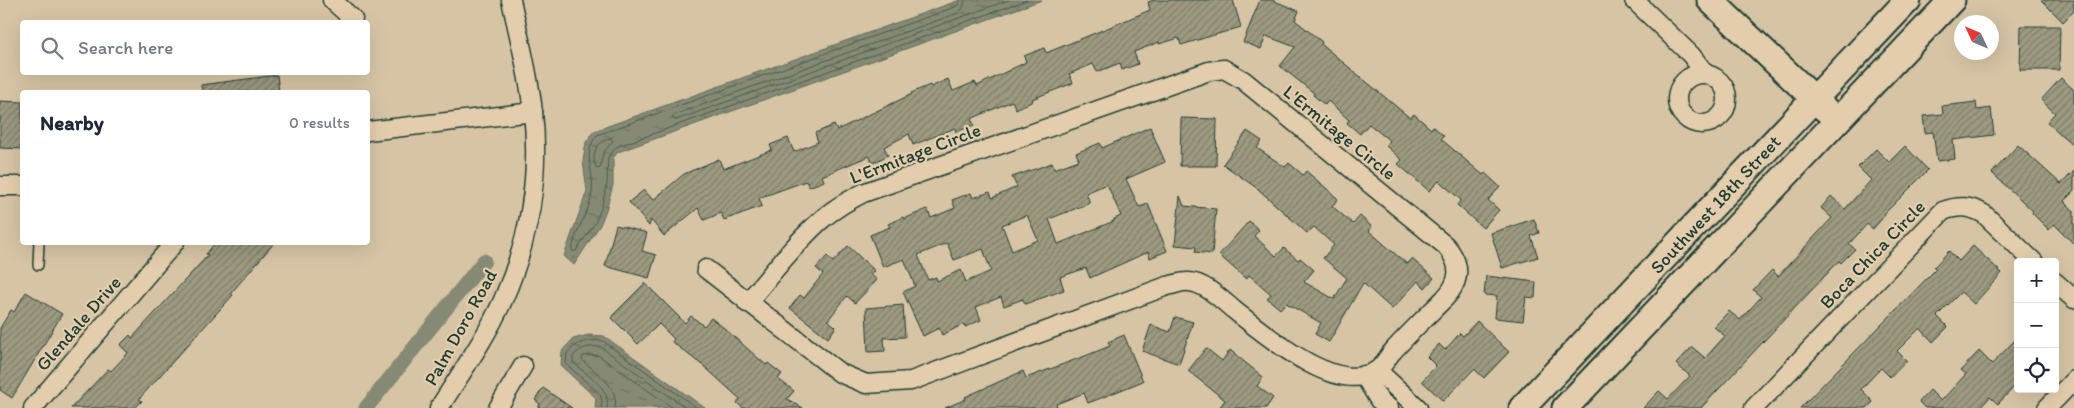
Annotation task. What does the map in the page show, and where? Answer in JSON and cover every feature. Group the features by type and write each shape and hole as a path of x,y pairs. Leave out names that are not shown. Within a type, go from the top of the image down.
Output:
{"main road":[{"path":"1710,0 1838,121"},
{"name":"Southwest 18th Street","path":"1522,408 1908,0"},
{"name":"Southwest 18th Street","path":"1566,408 1952,0"}],"street":[{"path":"332,0 353,19"},
{"name":"Palm Doro Road","path":"439,408 490,324 517,266 527,229 534,188 536,149 533,112 511,0"},
{"path":"1634,0 1691,55 1705,73"},
{"name":"L'Ermitage Circle","path":"747,303 821,220 841,205 863,193 1209,72 1224,69 1249,85 1446,246 1453,254 1457,264 1458,275 1453,290 1371,373"},
{"path":"370,131 533,112"},
{"path":"0,186 20,186"},
{"name":"Boca Chica Circle","path":"1754,408 1943,211 1953,207 1964,206 1975,209 1984,214 2030,258"},
{"name":"Glendale Drive","path":"33,408 172,245"},
{"path":"706,269 747,303 840,373 866,384 911,381 1167,286 1189,282 1202,287 1216,296 1279,346 1295,355 1333,373 1358,377 1371,373"},
{"path":"2059,286 2074,299"},
{"path":"498,408 523,366"},
{"path":"1371,373 1379,400 1389,408"},
{"path":"1371,373 1418,408"},
{"path":"2048,408 2074,380"}],"lane":[{"path":"38,245 38,265"}],"water":[{"path":"960,0 1042,0 618,152 613,158 613,185 600,225 574,265 564,256 587,191 583,161 586,142 594,131"},
{"path":"589,335 604,336 705,408 595,408 596,398 561,366 562,351 573,339"}],"building":[{"path":"1154,0 1233,0 1241,27 1181,45 1179,38 1159,44 1159,42 1134,52 1138,64 1122,70 1120,63 1097,72 1093,64 1069,74 1073,83 1032,99 1033,101 1016,109 1012,101 971,119 974,125 956,132 955,128 913,145 909,134 884,147 888,155 873,163 869,156 822,176 824,181 809,187 806,181 759,198 762,206 724,220 721,213 704,220 698,208 664,236 651,220 649,226 629,202 644,190 653,200 684,174 719,159 723,169 772,150 770,145 788,138 794,152 818,142 815,133 834,125 837,130 911,93 948,79 953,91 975,82 977,86 1026,62 1024,56 1044,48 1046,53 1150,10 1148,2"},
{"path":"1260,0 1272,0 1299,11 1295,20 1322,42 1321,44 1410,118 1414,114 1431,129 1433,126 1444,136 1441,139 1500,187 1488,200 1499,210 1483,228 1457,205 1461,200 1439,181 1429,191 1398,164 1402,160 1386,146 1390,141 1369,124 1360,134 1347,123 1349,120 1328,101 1325,105 1313,95 1314,93 1280,66 1295,47 1266,36 1261,49 1243,42"},
{"path":"2041,0 2074,0 2074,11 2063,22"},
{"path":"2021,26 2060,26 2059,70 2020,70"},
{"path":"277,75 279,90 202,90 201,85"},
{"path":"2061,78 2074,90 2074,146 2047,122 2055,113 2041,100"},
{"path":"0,101 20,102 20,149 0,148"},
{"path":"1976,102 1977,110 1991,108 1994,135 1953,140 1955,159 1937,161 1933,132 1925,133 1923,116 1943,114 1942,106"},
{"path":"1181,118 1217,119 1216,166 1180,166"},
{"path":"1150,127 1165,162 1126,179 1139,207 1148,204 1167,251 1150,258 1148,252 1090,278 1086,268 1060,277 1064,290 1025,304 1023,299 1004,306 1001,297 976,307 981,320 965,327 964,324 942,335 939,328 923,336 903,292 915,286 904,259 883,267 870,235 890,227 888,224 903,217 904,219 927,209 931,218 955,208 952,200 971,193 973,198 990,192 992,198 1017,187 1012,177 1052,163 1054,169 1079,160 1076,153 1100,143 1102,148","holes":["1107,184 1121,216 1114,219 1114,221 1058,244 1049,219 1090,203 1086,193","1027,215 1038,240 1012,251 1002,225","947,243 954,260 983,249 991,271 966,282 961,270 937,281 936,277 928,280 918,255"]},
{"path":"1247,131 1262,141 1257,148 1285,167 1289,163 1303,175 1306,171 1326,188 1338,199 1332,206 1353,224 1360,216 1372,227 1369,231 1407,264 1412,259 1434,278 1425,288 1418,281 1392,309 1363,283 1329,342 1315,334 1321,323 1286,303 1280,309 1267,298 1271,294 1249,275 1246,279 1219,255 1249,221 1259,230 1254,236 1276,256 1284,248 1314,270 1304,282 1334,299 1347,278 1323,258 1334,245 1314,227 1307,233 1258,189 1223,164"},
{"path":"2018,145 2061,184 2074,171 2074,191 2064,201 2074,211 2074,244 2054,224 2049,230 2032,213 2033,211 1992,173"},
{"path":"1905,146 1928,170 1884,214 1873,229 1867,224 1849,244 1855,249 1841,263 1839,261 1701,408 1643,408 1659,391 1668,399 1690,376 1676,364 1692,347 1705,358 1725,336 1714,327 1729,311 1740,320 1761,297 1753,290 1772,270 1778,276 1832,218 1821,208 1831,196 1845,209 1871,180 1858,167 1876,149 1889,162"},
{"path":"1180,196 1184,206 1216,209 1212,254 1195,252 1196,247 1175,245"},
{"path":"1534,219 1539,233 1531,236 1538,257 1502,268 1491,233"},
{"path":"616,225 647,233 642,251 656,255 649,278 605,266"},
{"path":"214,245 272,245 231,293 233,295 139,399 142,401 135,408 71,408 108,369 111,371 128,353 120,345 130,335 132,338 208,255 206,254"},
{"path":"848,246 875,271 869,273 877,280 855,303 847,296 828,320 836,327 828,338 790,308 800,295 804,298 823,274 816,268 827,256 833,262"},
{"path":"1973,246 2002,273 1974,304 1961,292 1937,316 1948,327 1933,342 1920,328 1897,351 1907,361 1890,377 1881,368 1861,389 1873,402 1867,408 1800,408 1936,269 1934,267 1949,251 1959,261"},
{"path":"1486,276 1536,282 1535,298 1526,297 1523,321 1495,318 1497,296 1484,295"},
{"path":"645,283 685,323 691,316 704,326 711,318 724,328 766,365 768,363 782,374 778,379 794,391 787,399 803,408 743,408 737,403 740,399 706,368 672,342 674,339 659,324 638,344 611,317"},
{"path":"26,292 62,314 12,398 0,390 0,328 11,310 14,312"},
{"path":"903,305 905,337 884,338 885,351 868,352 866,308"},
{"path":"1175,317 1193,322 1179,364 1142,351 1151,325 1170,332"},
{"path":"1477,321 1509,352 1484,378 1474,369 1443,401 1422,381 1436,366 1427,357 1439,344 1445,350 1460,333 1463,336"},
{"path":"1124,335 1143,381 1088,403 1084,393 1056,404 1058,408 945,408 1023,371 1026,378 1110,346 1108,342"},
{"path":"2014,341 2014,387 1998,404 1990,397 1980,408 1925,408 1919,402 1930,390 1941,401 1966,374 1961,370 1979,351 1992,364"},
{"path":"1206,348 1222,361 1230,350 1263,377 1257,386 1273,398 1266,408 1219,408 1225,400 1188,371"},
{"path":"543,388 572,408 538,408 540,404 535,400"}],"waterway":[{"path":"366,408 484,261"}]}
